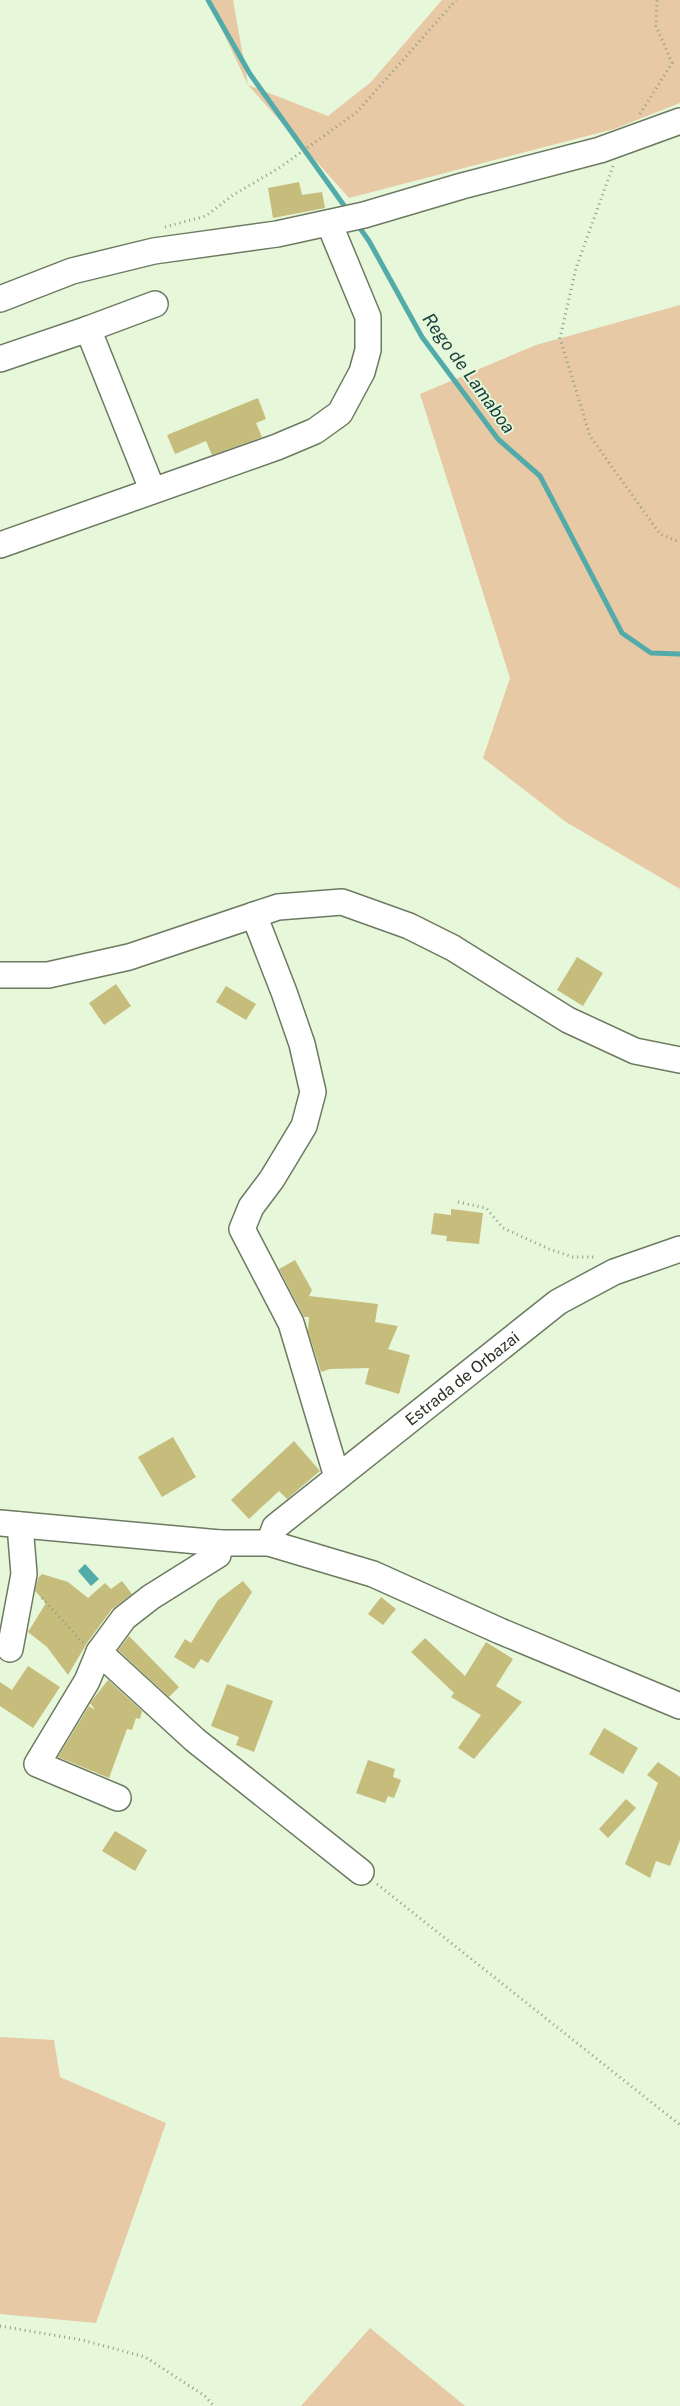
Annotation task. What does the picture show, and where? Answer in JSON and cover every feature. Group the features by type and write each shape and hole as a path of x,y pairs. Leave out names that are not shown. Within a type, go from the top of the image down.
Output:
{"street":[{"path":"0,299 72,271 154,251 278,234 329,223 600,150 680,121"},
{"path":"0,545 284,443 315,430 340,414 362,372 368,350 368,317 329,223"},
{"path":"0,359 155,304"},
{"path":"88,329 152,490"},
{"path":"0,975 48,976 129,956 278,907 342,902 409,926 453,948 568,1020 635,1051 680,1060"},
{"path":"254,915 299,1035 313,1092 304,1126 272,1179 251,1207 242,1229 291,1323 337,1477"},
{"name":"Estrada de Orbazai","path":"278,1546 275,1527 558,1302 614,1272 680,1249"},
{"path":"10,1649 24,1574 10,1524 220,1543 278,1546 373,1574 500,1631 680,1706"},
{"path":"118,1798 37,1764 87,1681 98,1655 124,1618 151,1597 218,1555 220,1543"},
{"path":"98,1655 194,1740 361,1872"}],"path":[{"path":"160,228 206,216 233,195 279,168 357,112 456,0"},
{"path":"657,0 656,26 672,63 622,142 576,268 560,338 590,436 660,534 680,542"},
{"path":"458,1202 486,1208 503,1228 549,1249 573,1257 602,1257"},
{"path":"42,1598 98,1655"},
{"path":"361,1872 680,2125"},
{"path":"0,2326 82,2340 145,2356 205,2396 214,2406"}],"shaded area":[{"path":"208,0 233,0 248,85"},
{"path":"442,0 680,0 680,103 614,129 349,198 248,85 328,116 371,82"},
{"path":"680,305 680,889 566,822 483,758 510,678 420,394 536,345"},
{"path":"0,2037 54,2040 60,2077 166,2123 96,2323 0,2314"},
{"path":"370,2328 465,2406 301,2406"}],"water":[{"path":"85,1564 99,1579 91,1586 78,1571"}],"building":[{"path":"299,182 302,195 322,192 325,208 273,218 268,188"},
{"path":"258,398 266,419 256,423 262,437 212,455 206,441 175,454 167,435"},
{"path":"577,957 603,973 583,1006 557,990"},
{"path":"116,984 131,1006 104,1025 89,1003"},
{"path":"226,986 256,1004 246,1020 216,1002"},
{"path":"451,1209 483,1213 479,1244 446,1241 447,1236 431,1234 434,1213 451,1215"},
{"path":"295,1260 312,1290 309,1296 378,1304 375,1322 398,1326 388,1349 410,1355 399,1394 365,1384 369,1368 330,1369 321,1372 308,1331 309,1317 304,1317 279,1269"},
{"path":"173,1437 196,1477 162,1497 138,1457"},
{"path":"294,1441 320,1471 287,1499 279,1491 249,1519 231,1500"},
{"path":"42,1574 68,1582 88,1598 105,1583 111,1589 122,1581 132,1594 112,1609 87,1643 68,1675 47,1647 28,1632 46,1603 35,1591 38,1578"},
{"path":"243,1581 252,1592 208,1663 201,1659 194,1669 174,1657 185,1639 191,1643 218,1600"},
{"path":"381,1597 396,1609 383,1625 368,1614"},
{"path":"129,1636 179,1687 169,1697 118,1650"},
{"path":"425,1638 465,1676 486,1642 513,1659 496,1686 522,1702 474,1759 458,1748 481,1715 451,1697 454,1693 411,1652"},
{"path":"28,1666 60,1687 33,1728 0,1706 0,1682 12,1690"},
{"path":"108,1680 142,1711 140,1719 136,1718 132,1730 127,1729 109,1778 58,1757 89,1706 95,1710 90,1703"},
{"path":"227,1684 273,1701 254,1752 236,1745 239,1737 211,1726"},
{"path":"604,1728 638,1748 623,1774 589,1754"},
{"path":"368,1760 395,1769 393,1777 401,1780 394,1798 388,1796 385,1803 356,1793"},
{"path":"658,1762 680,1777 680,1840 670,1866 656,1861 650,1878 625,1864 658,1783 647,1775"},
{"path":"626,1799 636,1808 608,1838 599,1829"},
{"path":"115,1831 147,1850 135,1871 102,1851"}],"waterway":[{"name":"Rego de Lamaboa","path":"208,0 250,74 348,211"},
{"name":"Rego de Lamaboa","path":"357,224 369,241 422,337 498,439 540,476 622,633 651,653 680,654"}]}
